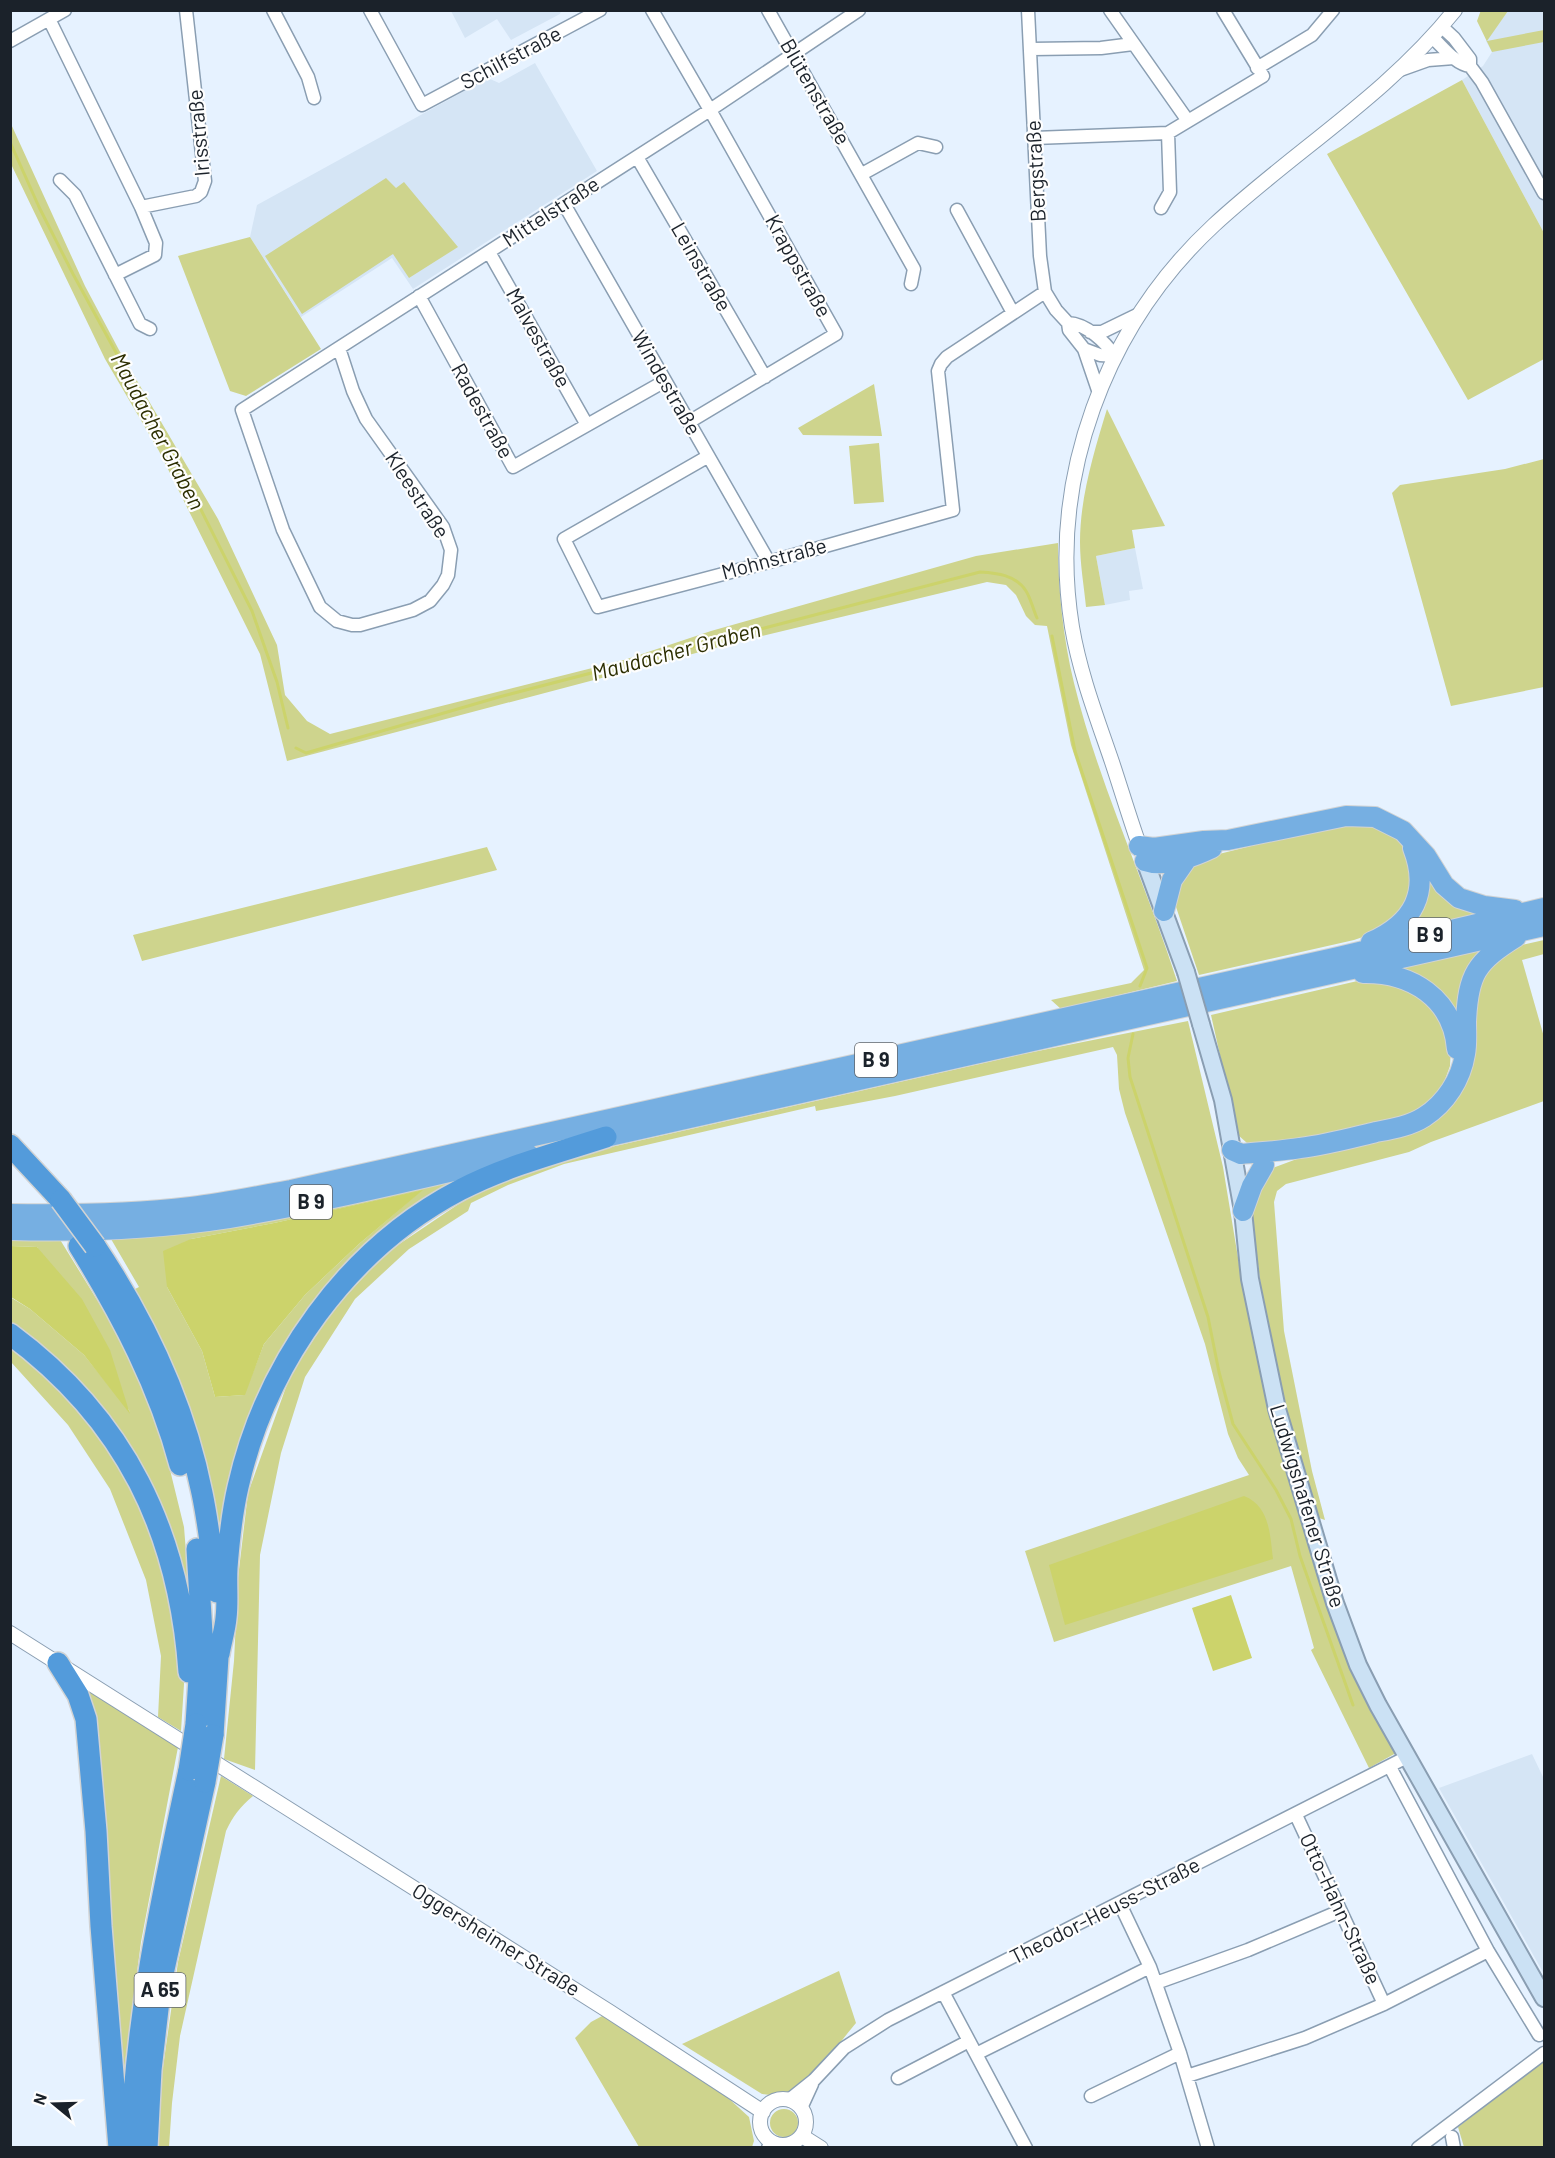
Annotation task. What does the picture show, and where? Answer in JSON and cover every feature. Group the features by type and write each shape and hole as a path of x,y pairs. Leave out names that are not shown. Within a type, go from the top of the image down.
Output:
{"highway":[{"path":"1228,840 1188,857 1156,865 1146,851 1204,841 1228,840 1361,815 1386,820 1403,831 1426,856 1444,885 1459,898 1535,919"},
{"path":"1334,965 1388,934 1411,911 1419,893 1420,881 1417,858 1409,837"},
{"path":"1164,911 1172,880 1188,857"},
{"path":"1301,1148 1263,1165 1243,1165 1236,1155 1301,1148 1406,1125 1423,1118 1438,1107 1453,1089 1465,1054 1467,999 1471,980 1480,964 1535,919"},
{"name":"B 9","path":"10,1230 103,1230 228,1218 285,1208 606,1137 1535,919"},
{"path":"1334,965 1383,973 1408,980 1429,992 1447,1014 1456,1034 1459,1073"},
{"name":"B 9","path":"10,1214 57,1215 165,1210 227,1202 291,1190 1334,965"},
{"path":"219,1654 226,1618 231,1522 245,1455 271,1389 297,1343 329,1298 370,1254 432,1206 493,1174 606,1137"},
{"path":"10,1145 141,1321 173,1394 183,1422 207,1516 217,1593 219,1654"},
{"path":"1243,1211 1263,1165"},
{"path":"10,1166 53,1201"},
{"path":"87,1246 105,1287 136,1346 164,1413 186,1486 200,1566 204,1729"},
{"path":"10,1334 49,1365 86,1403 113,1438 144,1491 159,1523 179,1598 204,1729"},
{"name":"A 65","path":"147,2148 152,2059 161,1983 219,1654"},
{"path":"58,1663 78,1695 86,1719 96,1831 100,1926 119,2148"},
{"name":"A 65","path":"131,2148 137,2046 147,1977 197,1776"}],"main road":[{"name":"Ludwigshafener Straße","path":"1146,851 1186,972 1236,1155 1250,1279 1277,1409 1335,1603 1358,1665 1407,1757 1545,1998"}],"street":[{"path":"10,41 65,10"},
{"name":"Irisstraße","path":"141,207 196,196 201,192 205,181 186,10"},
{"path":"273,10 308,77 314,98"},
{"name":"Schilfstraße","path":"370,10 422,105 581,15 600,10"},
{"path":"652,10 710,110"},
{"name":"Blütenstraße","path":"768,10 914,269 911,284"},
{"name":"Mittelstraße","path":"242,410 710,110 859,10"},
{"name":"Bergstraße","path":"1028,10 1032,50 1040,256 1044,292 1068,323 1069,330 1084,349 1099,393"},
{"path":"1110,10 1188,121"},
{"path":"1223,10 1260,72"},
{"path":"1034,138 1168,133 1312,35 1333,10"},
{"path":"1146,851 1094,711 1078,657 1068,591 1069,510 1081,446 1099,393 1115,356 1137,315 1187,252 1215,224 1365,102 1400,70 1455,10"},
{"path":"49,19 141,207 156,243 154,255 116,275"},
{"path":"1437,32 1454,57 1470,66"},
{"path":"1437,32 1454,38 1470,59 1470,66 1482,82 1545,192"},
{"path":"1032,50 1101,48 1133,44"},
{"path":"1400,70 1435,58 1454,57"},
{"name":"Krappstraße","path":"689,422 836,334 710,110"},
{"path":"1161,208 1170,192 1168,133"},
{"path":"862,174 918,143 936,147"},
{"name":"Leinstraße","path":"637,157 765,377"},
{"path":"60,180 75,195 140,324 150,329"},
{"name":"Windestraße","path":"564,204 769,562"},
{"path":"957,210 1013,313"},
{"name":"Malvestraße","path":"489,252 587,424"},
{"name":"Mohnstraße","path":"707,457 564,539 598,607 953,510 938,371 940,364 1044,292"},
{"name":"Radestraße","path":"418,297 513,467 665,381"},
{"path":"1090,332 1102,332 1137,315"},
{"name":"Bergstraße","path":"1068,323 1090,332 1106,344 1115,356"},
{"name":"Kleestraße","path":"242,410 283,530 320,607 337,621 352,625 372,622 423,606 438,593 448,575 451,558 450,543 443,527 366,419 353,391 339,348"},
{"path":"1084,349 1100,355 1115,356"},
{"name":"Oggersheimer Straße","path":"10,1633 610,2012 763,2112"},
{"name":"Theodor-Heuss-Straße","path":"795,2104 844,2048 862,2035 1407,1757"},
{"path":"1390,1767 1488,1951 1539,2035"},
{"name":"Otto-Hahn-Straße","path":"1296,1815 1384,2004"},
{"path":"1119,1904 1156,1983 1180,2053 1208,2148"},
{"path":"1156,1983 1248,1950 1340,1911"},
{"path":"1187,2076 1305,2038 1384,2004 1488,1951"},
{"path":"976,2054 1150,1967"},
{"path":"943,1992 1026,2148"},
{"path":"898,2078 969,2042"},
{"path":"1091,2096 1180,2053"},
{"path":"1418,2148 1545,2053"},
{"path":"774,2102 795,2104 806,2122 802,2136 791,2144 770,2145 761,2126 763,2112 774,2102"},
{"path":"802,2136 821,2148"}],"shaded area":[{"path":"1481,10 1508,11 1487,41 1544,30 1544,42 1492,52 1477,21"},
{"path":"451,11 561,11 560,14 511,40 497,19 465,38"},
{"path":"1508,11 1544,11 1544,233 1462,80 1483,66 1492,52 1486,41"},
{"path":"535,63 597,171 413,289 392,258 301,317 250,237 257,205 488,78 499,83"},
{"path":"1462,80 1544,233 1544,359 1468,400 1327,154"},
{"path":"11,124 85,286 119,350 218,519 277,645 285,695 307,721 330,734 624,660 711,631 976,556 1058,543 1064,631 1084,721 1177,981 1061,1009 1051,1000 1131,983 1144,970 1071,745 1047,626 1035,625 1026,616 1016,595 1006,585 987,582 749,639 287,761 260,654 159,451 105,359 11,164"},
{"path":"386,178 396,188 404,182 458,247 409,278 393,254 302,314 265,256"},
{"path":"250,237 321,349 246,396 230,391 178,256"},
{"path":"874,384 882,436 803,435 798,428"},
{"path":"1107,409 1165,526 1132,530 1135,548 1096,556 1105,605 1086,607 1080,550 1082,508"},
{"path":"879,443 884,502 854,504 849,446"},
{"path":"1544,459 1544,687 1451,706 1392,493 1400,485 1505,469"},
{"path":"1135,548 1143,589 1129,591 1130,600 1105,605 1096,556"},
{"path":"1343,823 1368,823 1398,838 1411,856 1415,886 1389,928 1354,940 1199,975 1174,901 1179,880 1195,863 1219,854"},
{"path":"487,847 497,870 142,961 133,935"},
{"path":"1425,877 1486,913 1398,933"},
{"path":"1544,940 1544,954 1522,960 1544,1037 1544,1101 1409,1152 1286,1184 1277,1191 1274,1202 1284,1331 1312,1471 1325,1520 1316,1517 1277,1377 1262,1294 1252,1220 1260,1184 1270,1169 1321,1150 1444,1112 1477,978 1504,949"},
{"path":"1496,944 1456,1021 1387,970"},
{"path":"1379,976 1438,1007 1451,1047 1450,1066 1443,1085 1428,1103 1402,1120 1301,1140 1257,1146 1247,1143 1238,1135 1211,1015"},
{"path":"1188,1021 1223,1167 1243,1288 1269,1405 1370,1702 1396,1753 1369,1768 1311,1650 1314,1648 1291,1566 1054,1642 1025,1551 1249,1475 1238,1458 1228,1434 1205,1344 1125,1113 1119,1089 1117,1055 1113,1047 895,1096 816,1111 815,1106 564,1164 508,1185 471,1203 468,1211 409,1249 355,1299 305,1377 281,1453 260,1555 255,1770 224,1759 234,1661 238,1578 248,1493 290,1376 332,1311 386,1253 475,1193 562,1158 1023,1054"},
{"path":"470,1174 417,1209 278,1364 223,1565 133,1290 139,1287 111,1239","holes":["421,1191 359,1244 305,1295 264,1344 244,1395 215,1397 202,1351 167,1287 191,1239"]},
{"path":"423,1190 359,1244 305,1295 264,1344 245,1395 215,1397 202,1351 167,1287 163,1251 191,1239"},
{"path":"11,1236 59,1238 123,1342 159,1425 184,1527 189,1590 152,1491 118,1430 92,1394 11,1325 10,1297 30,1309 84,1355 130,1412 37,1247 11,1246"},
{"path":"11,1246 37,1247 82,1299 110,1350 130,1414 84,1355 30,1309 11,1297"},
{"path":"10,1339 67,1394 114,1449 147,1509 179,1623 184,1684 181,1731 158,1717 161,1656 146,1580 110,1489 68,1425 11,1362"},
{"path":"1244,1496 1253,1501 1264,1514 1273,1559 1065,1625 1049,1565"},
{"path":"1231,1595 1252,1658 1213,1671 1192,1608"},
{"path":"78,1682 178,1747 141,1942 122,2086"},
{"path":"1532,1754 1544,1779 1544,1974 1439,1788"},
{"path":"221,1776 253,1796 237,1812 226,1831 180,2036 169,2147 158,2148 160,2088 178,1962"},
{"path":"839,1971 856,2023 816,2071 787,2095 762,2094 682,2044"},
{"path":"604,2015 727,2097 749,2117 754,2141 752,2147 639,2147 575,2038 591,2022"},
{"path":"1544,2061 1544,2147 1464,2147 1458,2127"},
{"path":"784,2109 794,2113 798,2123 794,2133 784,2137 774,2133 770,2123 774,2113"}],"waterway":[{"name":"Maudacher Graben","path":"10,142 39,207 73,274 187,482 252,611 277,682 288,728"},
{"name":"Maudacher Graben","path":"296,748 306,753 499,697 980,572 999,574 1017,581 1028,594 1037,618"},
{"path":"1052,636 1075,751 1147,968 1140,986"},
{"path":"1133,1034 1128,1058 1130,1077 1208,1317 1219,1372 1233,1424 1276,1490 1291,1519 1300,1556 1353,1705"}]}
